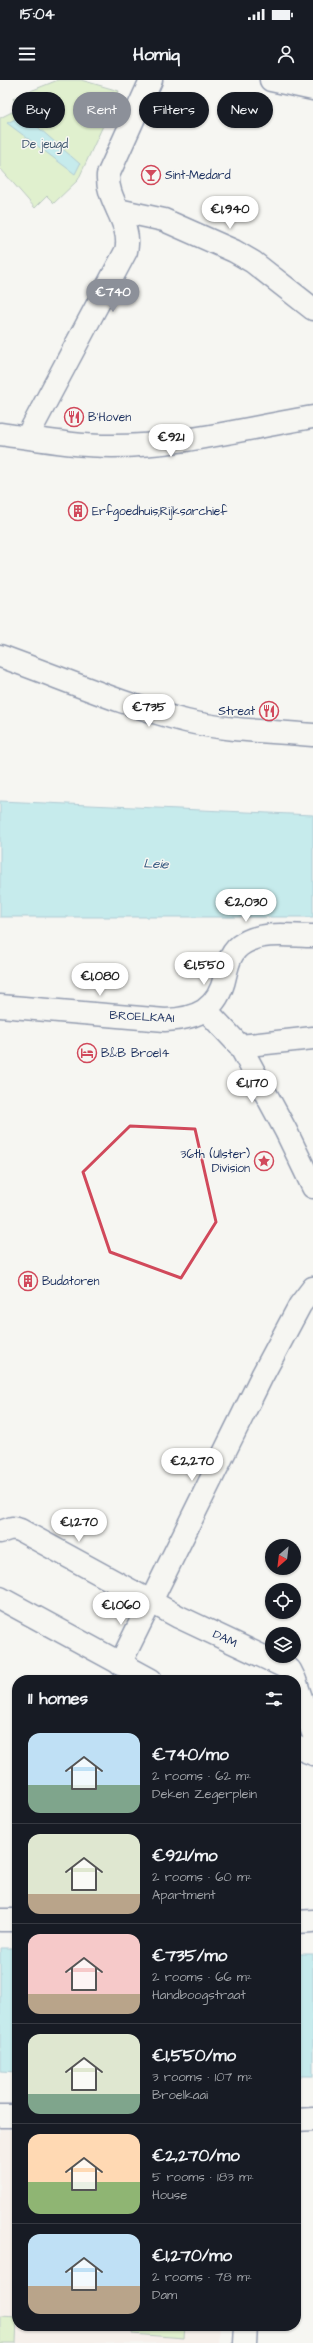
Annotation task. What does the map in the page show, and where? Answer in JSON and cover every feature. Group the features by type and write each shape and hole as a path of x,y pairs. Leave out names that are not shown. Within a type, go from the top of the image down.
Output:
{"street":[{"path":"27,437 124,257 127,239 108,180 109,170 151,80"},
{"path":"271,80 313,89"},
{"path":"118,210 164,220 234,250 253,262 313,309"},
{"path":"0,434 112,446 203,436 313,417"},
{"path":"0,656 137,707 188,721 220,727 313,735"},
{"name":"BROELKAAI","path":"0,1006 165,1020 189,1018 206,1010 218,997 232,955 243,943 269,936 313,936"},
{"path":"206,1010 240,1046 286,1131 313,1187"},
{"path":"240,1046 313,1038"},
{"path":"120,1664 262,1376 300,1305 313,1288"},
{"name":"DAM","path":"0,1532 12,1528 20,1530 151,1602 285,1667 290,1670 292,1675"},
{"path":"0,1598 141,1675"},
{"path":"301,1698 313,1733"},
{"path":"301,1749 313,1754"},
{"path":"0,1920 12,1920"},
{"path":"301,1922 313,1922"},
{"path":"0,2116 12,2116"},
{"path":"301,2120 313,2120"},
{"path":"245,2343 246,2331"}],"highlighted area":[{"path":"130,1126 195,1129 216,1222 181,1278 110,1252 83,1172"}],"shaded area":[{"path":"0,2129 12,2130 12,2331 220,2331 219,2343 0,2343"}],"green space":[{"name":"De jeugd","path":"58,80 81,80 119,91 73,92 73,128 102,128 78,180 54,203 47,196 35,208 0,168 0,118 12,112 12,128 65,128 65,92 28,92"},
{"path":"0,2316 12,2317 12,2331 16,2331 16,2343 0,2343"},
{"path":"132,2331 185,2331 184,2338 132,2334"}],"water":[{"path":"12,121 12,127 7,123"},
{"path":"14,128 39,128 80,164 75,174"},
{"name":"Leie","path":"0,801 313,815 313,917 0,917"},
{"path":"0,1948 12,1948 12,2072 0,2071"},
{"path":"301,1954 313,1954 313,2076 301,2076"}],"place":[{"name":"Sint-Medard","path":"151,175"},
{"name":"B'Hoven","path":"74,417"},
{"name":"Erfgoedhuis;Rijksarchief","path":"78,511"},
{"name":"Streat","path":"269,711"},
{"name":"B&B Broel4","path":"87,1053"},
{"name":"36th (Ulster) Division","path":"264,1161"},
{"name":"Budatoren","path":"28,1281"}]}
